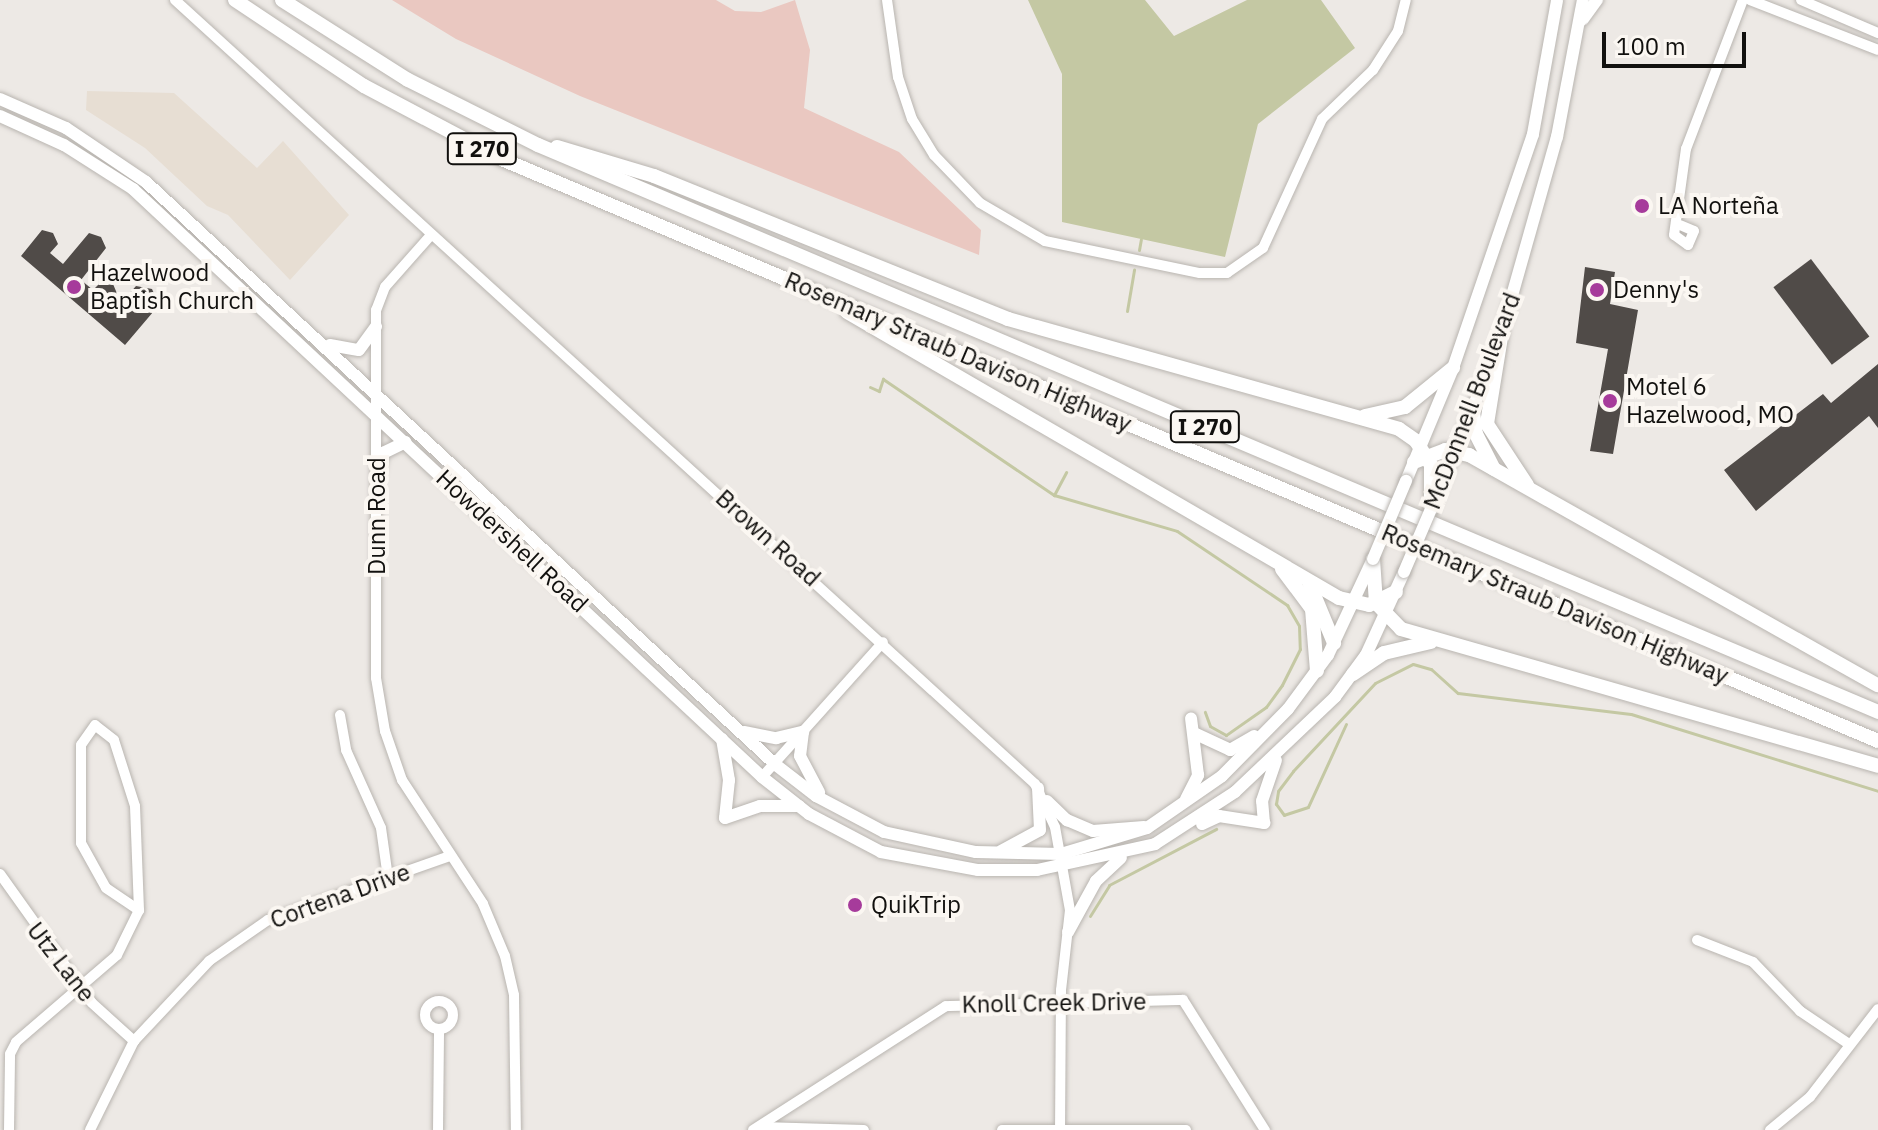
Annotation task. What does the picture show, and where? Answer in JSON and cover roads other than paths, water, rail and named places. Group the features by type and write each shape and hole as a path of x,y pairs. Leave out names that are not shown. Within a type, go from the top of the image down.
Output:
{"highway":[{"name":"Rosemary Straub Davison Highway","path":"235,0 353,79 457,137 816,293 1878,741"},
{"name":"Rosemary Straub Davison Highway","path":"282,0 408,80 533,143 1878,712"},
{"path":"533,143 604,157 1019,323 1399,429 1420,454 1435,492 1431,509"},
{"path":"816,293 1305,579 1353,604 1376,603 1396,592"},
{"path":"1502,331 1487,424 1532,491"},
{"path":"1363,417 1405,407 1453,368"},
{"path":"1473,411 1476,434 1495,469"},
{"path":"1420,454 1456,451 1495,469 1878,685"},
{"path":"1373,559 1376,603 1386,617 1435,641 1878,766"},
{"path":"1277,562 1312,609 1317,671"},
{"path":"1305,579 1324,608 1334,643"},
{"path":"1353,674 1398,647 1435,641"}],"main road":[{"name":"McDonnell Boulevard","path":"1061,854 1147,828 1176,811 1246,754 1295,700 1334,643 1420,454 1453,368 1533,134 1557,0"},
{"name":"McDonnell Boulevard","path":"1435,492 1473,411 1502,331 1557,137 1583,0"},
{"path":"1578,29 1597,0"},
{"name":"Howdershell Road","path":"0,99 111,154 317,337 776,765 834,806 884,832 992,853 1061,854"},
{"name":"Howdershell Road","path":"0,116 64,145 133,189 762,777 799,806 847,837 913,861 978,870 1063,868"},
{"path":"317,337 353,352 372,339 376,327"},
{"path":"377,477 383,453 406,442"},
{"name":"McDonnell Boulevard","path":"1063,868 1132,852 1186,827 1282,751 1353,674 1386,617 1431,509"},
{"path":"1196,734 1214,746 1242,746 1295,700"},
{"path":"1176,811 1198,775 1191,718"},
{"path":"737,729 776,738 803,732 805,771 834,806"},
{"path":"721,737 729,780 725,818 760,806 799,806"},
{"path":"1186,827 1219,816 1264,823 1264,790 1282,751"},
{"path":"992,853 1038,833 1044,815 1038,788"},
{"path":"1047,801 1067,820 1093,831 1147,828"},
{"path":"1068,932 1096,881 1132,852"}],"street":[{"path":"175,0 431,235"},
{"path":"887,0 898,77 912,119 934,155 980,203 1045,241 1200,273 1227,273 1263,248 1322,119 1373,70 1398,31 1406,0"},
{"path":"1680,225 1677,195 1696,112 1743,0"},
{"path":"1750,0 1878,50"},
{"path":"1801,0 1878,33"},
{"name":"Dunn Road","path":"431,235 385,287 376,327 376,678 385,731 402,780 483,904 511,974 516,1130"},
{"name":"Brown Road","path":"431,235 883,642 1038,788 1047,801 1061,854 1068,932 1060,1006 1060,1128"},
{"path":"762,777 776,765 883,642"},
{"path":"340,715 346,750 381,828 388,878"},
{"path":"9,1130 10,1054 23,1033 80,989 117,955 139,910 135,806 114,740 95,725 81,745 81,843 106,888 139,910"},
{"name":"Cortena Drive","path":"90,1130 134,1041 209,961 268,920 450,856"},
{"name":"Utz Lane","path":"0,874 80,989 134,1041"},
{"path":"1697,940 1728,947 1753,962 1800,1011 1849,1044"},
{"name":"Knoll Creek Drive","path":"756,1128 946,1006 1060,1006 1183,1000 1265,1130"},
{"path":"1770,1130 1810,1097 1878,1009"},
{"path":"438,1130 439,1030"},
{"path":"756,1128 864,1130"},
{"path":"1002,1130 1186,1130"}],"waterway":[{"path":"1139,250 1141,239"},
{"path":"1127,311 1134,270"},
{"path":"870,387 879,391 883,379 1054,495 1177,531 1287,605 1299,626 1300,649 1282,685 1266,707 1226,735 1210,726 1205,712"},
{"path":"1054,495 1066,472"},
{"path":"1346,724 1308,807 1284,815 1276,804 1278,791 1293,771 1375,683 1413,664 1431,669 1458,693 1631,714 1878,791"},
{"path":"1090,916 1109,885 1216,829"}],"place":[{"name":"LA Norteña","path":"1642,206"},
{"name":"Hazelwood Baptish Church","path":"74,287"},
{"name":"Denny's","path":"1597,290"},
{"name":"Motel 6 Hazelwood, MO","path":"1610,401"},
{"name":"QuikTrip","path":"855,905"}]}
